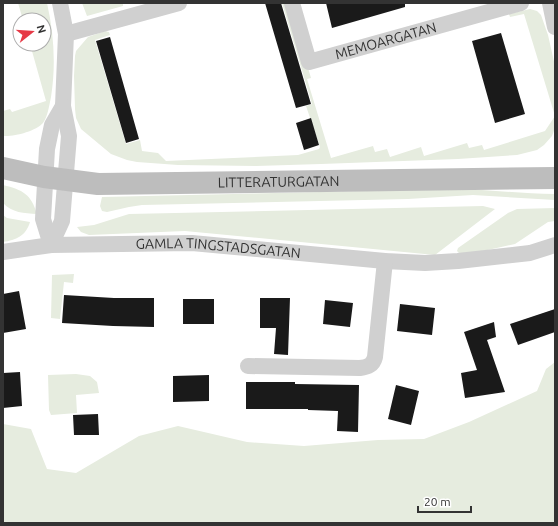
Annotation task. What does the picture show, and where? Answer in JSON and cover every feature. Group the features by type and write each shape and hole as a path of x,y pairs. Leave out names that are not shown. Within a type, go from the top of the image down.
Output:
{"street":[{"path":"51,245 62,221 69,136 63,106 66,34 60,3"},
{"path":"66,34 179,3"},
{"name":"MEMOARGATAN","path":"292,3 309,62 521,3"},
{"path":"550,3 555,27"},
{"path":"51,245 43,219 44,177 47,149 52,124 63,106"},
{"name":"LITTERATURGATAN","path":"3,168 44,177 98,184 555,178"},
{"name":"GAMLA TINGSTADSGATAN","path":"3,252 51,245 192,243 385,261 424,263 450,262 530,252 555,245"},
{"path":"248,366 360,368 372,364 375,357 385,261"}],"shaded area":[{"path":"18,3 47,3 49,12 21,12"},
{"path":"82,3 123,3 123,6 87,16"},
{"path":"282,3 289,3 311,78 307,79 331,158 373,146 375,152 387,149 390,157 421,147 424,156 467,143 469,148 482,145 484,150 545,131 555,116 555,128 552,136 537,150 517,155 458,159 256,166 178,165 127,160 111,154 81,129 76,118 75,109 74,76 76,51 88,37 105,31 109,32 110,35 95,40 126,144 140,140 142,151 158,153 166,161 298,155 319,149 320,147 306,106 312,104"},
{"path":"530,9 537,11 541,15 548,35 555,66 555,116 524,14 510,17 509,14"},
{"path":"52,34 54,50 53,85 46,117 43,123 35,129 13,136 3,136 3,111 10,109 12,112 46,101 32,52 52,52"},
{"path":"3,185 21,191 29,197 37,214 18,212 10,209 3,203"},
{"path":"453,189 555,194 555,200 473,195 408,199 142,205 107,212 102,211 100,206 102,197"},
{"path":"483,206 495,209 435,255 185,231 89,235 81,232 77,227 94,225 129,214"},
{"path":"555,208 555,221 548,222 515,244 470,254 459,253 457,251 458,248 508,213 517,209"},
{"path":"3,215 7,218 30,222 26,231 12,240 3,242"},
{"path":"74,274 73,283 64,282 60,319 51,318 52,275"},
{"path":"555,362 555,523 3,523 3,424 31,429 47,469 76,473 139,436 178,426 247,442 304,446 378,440 424,439 469,422 537,391 546,369"},
{"path":"76,374 90,376 97,382 99,393 76,395 77,413 51,415 49,410 48,375"}],"building":[{"path":"265,3 281,3 311,104 296,108"},
{"path":"326,3 405,3 405,7 332,28"},
{"path":"501,33 525,114 495,123 472,41"},
{"path":"110,37 139,139 126,143 96,41"},
{"path":"311,118 319,145 304,150 296,123"},
{"path":"19,291 26,329 3,333 3,294"},
{"path":"64,295 114,298 154,298 154,327 62,323"},
{"path":"260,298 290,298 288,355 274,354 276,328 260,328"},
{"path":"183,299 214,299 214,324 183,324"},
{"path":"325,300 353,303 350,327 323,324"},
{"path":"400,304 435,308 432,335 397,331"},
{"path":"555,309 555,332 518,345 510,324"},
{"path":"494,322 496,337 487,340 505,392 465,398 461,373 477,370 464,332"},
{"path":"20,372 22,406 3,408 3,373"},
{"path":"209,375 209,401 173,402 173,376"},
{"path":"246,382 295,382 295,384 359,385 358,432 337,431 338,411 308,409 246,409"},
{"path":"396,385 419,391 411,425 388,419"},
{"path":"98,414 99,435 74,435 73,415"}]}
